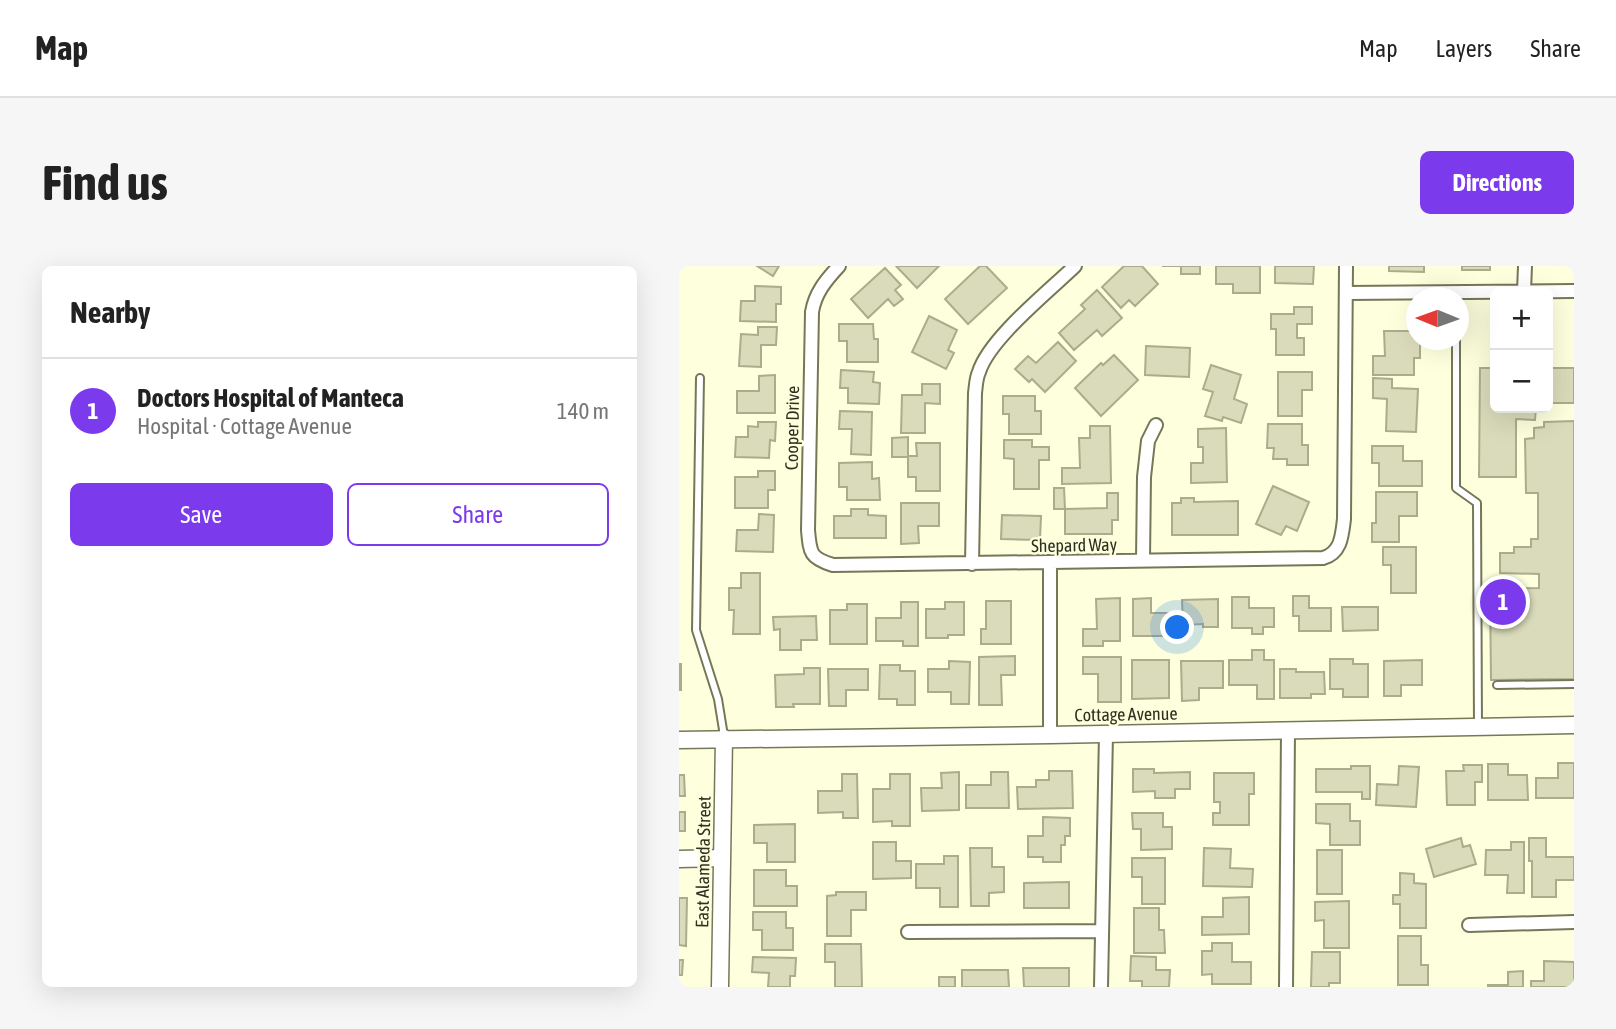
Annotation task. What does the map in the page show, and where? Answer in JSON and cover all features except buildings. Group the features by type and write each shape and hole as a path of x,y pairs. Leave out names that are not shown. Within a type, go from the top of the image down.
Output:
{"street":[{"name":"Cooper Drive","path":"839,266 822,284 813,302 808,530 810,550 820,561 833,565 854,565"},
{"path":"972,564 975,393 979,371 988,352 1006,331 1075,266"},
{"name":"Shepard Way","path":"854,565 1050,564 1329,556 1340,544 1344,519 1346,266"},
{"path":"1524,287 1525,266"},
{"path":"1553,291 1574,291"},
{"path":"1347,293 1406,294"},
{"path":"1469,294 1490,293"},
{"path":"1143,560 1144,477 1148,442 1156,425"},
{"path":"1050,564 1050,735"},
{"name":"Cottage Avenue","path":"679,740 1574,726"},
{"path":"1286,987 1288,730"},
{"path":"1101,987 1106,734"},
{"name":"East Alameda Street","path":"720,987 724,738"},
{"path":"679,859 722,858"},
{"path":"1469,925 1574,922"},
{"path":"908,932 1102,931"}],"lane":[{"path":"1456,350 1456,488 1476,503 1478,727"},
{"path":"700,378 696,630 718,699 724,738"},
{"path":"1497,685 1574,684"}],"place":[{"name":"Doctors Hospital of Manteca","path":"1503,602"}]}
